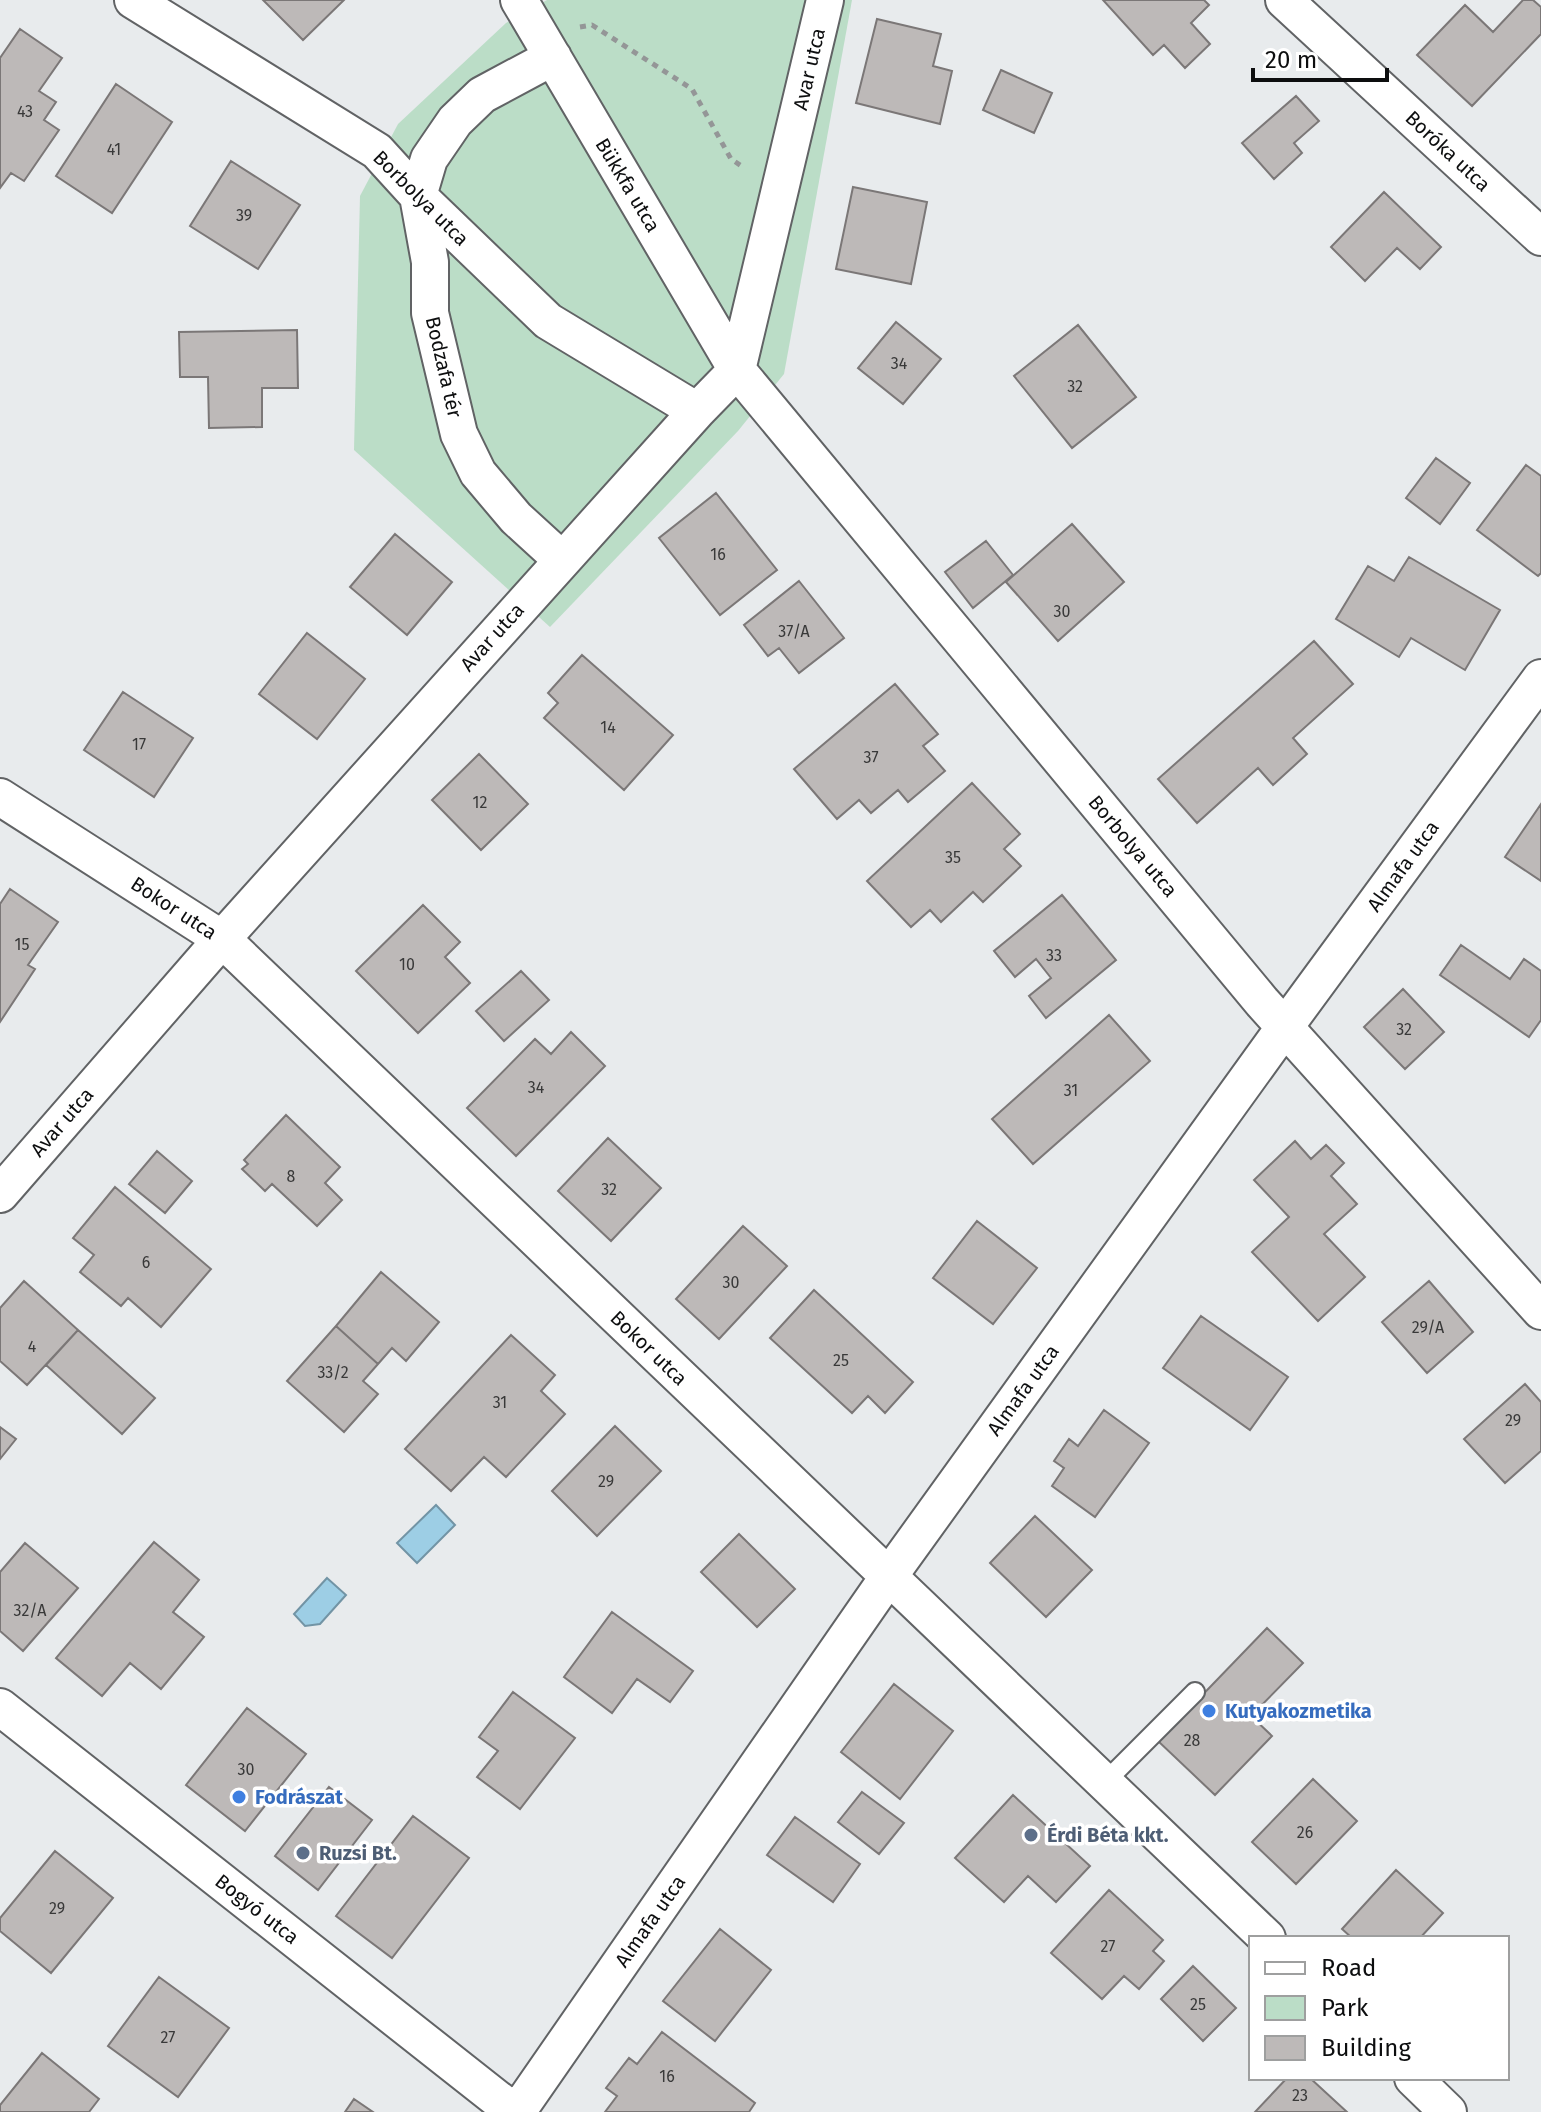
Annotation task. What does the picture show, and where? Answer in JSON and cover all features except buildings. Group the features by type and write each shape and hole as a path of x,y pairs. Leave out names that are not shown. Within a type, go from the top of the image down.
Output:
{"street":[{"name":"Borbolya utca","path":"133,0 377,151 418,196 548,321 697,411"},
{"name":"Bükkfa utca","path":"519,0 737,370"},
{"name":"Avar utca","path":"0,1194 222,939 737,370 825,0"},
{"name":"Boróka utca","path":"1284,0 1541,237"},
{"name":"Bodzafa tér","path":"546,45 482,95 455,121 429,159 418,196 430,262 430,313 459,434 478,473 516,518 562,560"},
{"name":"Borbolya utca","path":"737,370 1284,1028 1541,1311"},
{"name":"Almafa utca","path":"516,2112 889,1576 1541,678"},
{"name":"Bokor utca","path":"0,797 222,939 1265,1936"},
{"name":"Bogyó utca","path":"0,1707 516,2112"},
{"path":"1415,2080 1448,2112"}],"lane":[{"path":"1105,1782 1195,1692"}],"path":[{"path":"546,45 592,25 692,89 731,159 779,194"}],"green space":[{"path":"547,0 852,0 784,374 738,431 550,627 354,450 360,196 398,124 506,23"}],"water":[{"path":"436,1505 455,1525 417,1563 397,1543"},
{"path":"327,1578 346,1595 320,1624 305,1626 294,1614"}],"place":[{"name":"Kutyakozmetika","path":"1209,1711"},
{"name":"Fodrászat","path":"239,1797"},
{"name":"Érdi Béta kkt.","path":"1031,1835"},
{"name":"Ruzsi Bt.","path":"303,1853"}]}
